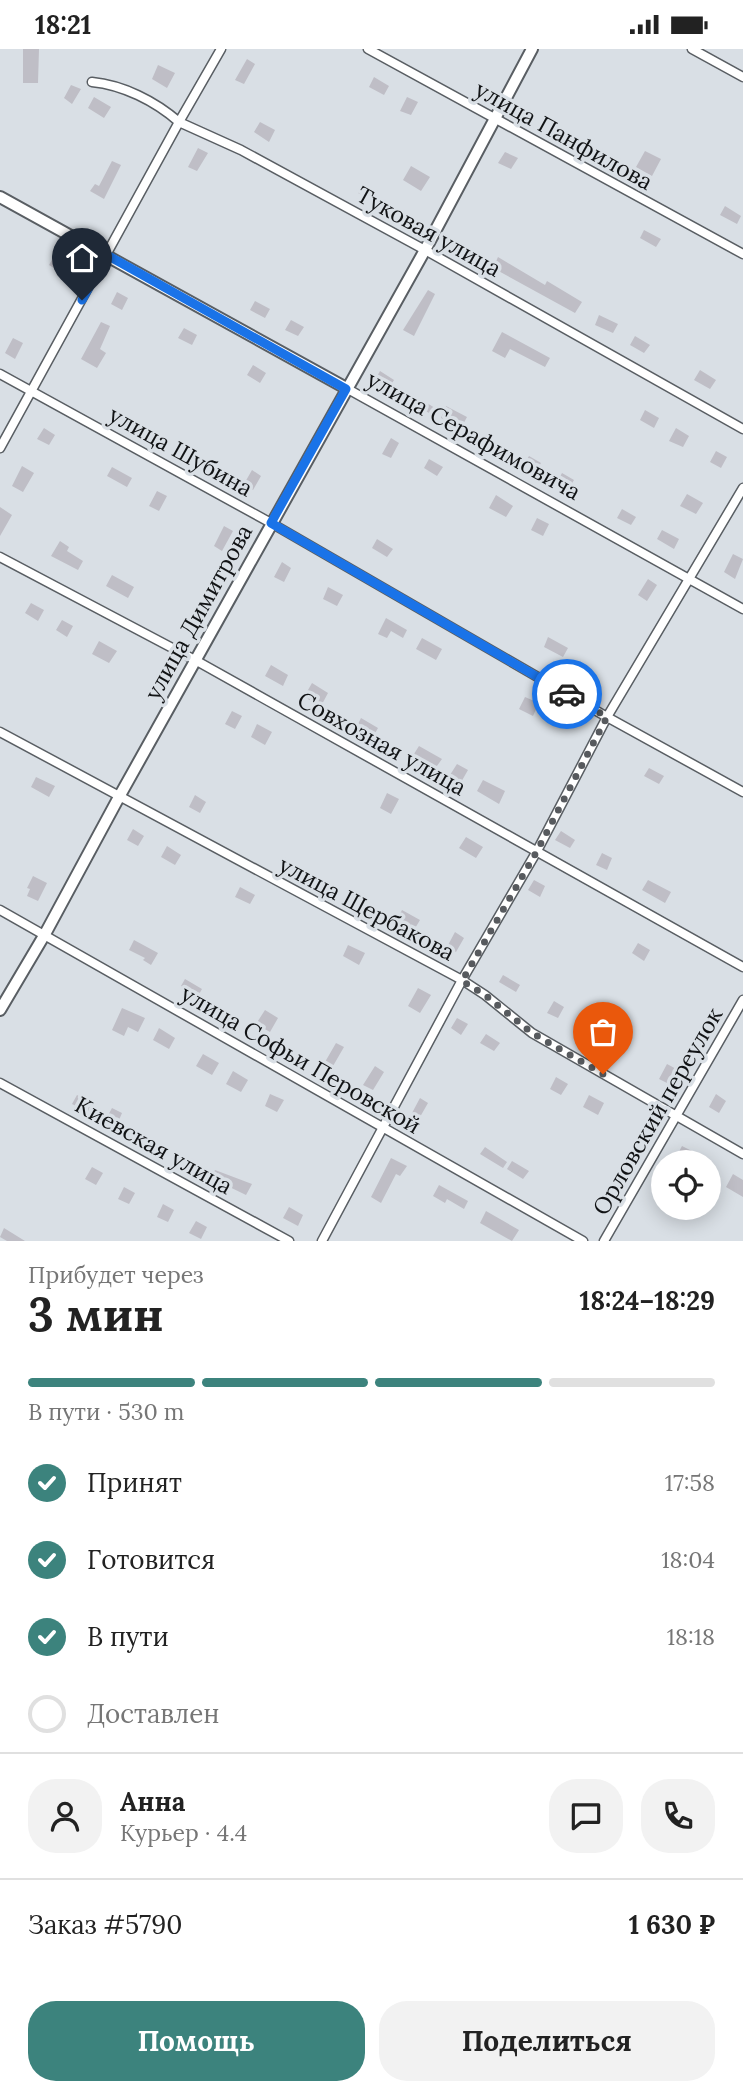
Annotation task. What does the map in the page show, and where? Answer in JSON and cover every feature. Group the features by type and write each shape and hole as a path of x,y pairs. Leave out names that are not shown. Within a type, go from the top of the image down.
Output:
{"street":[{"path":"0,448 221,49"},
{"name":"улица Панфилова","path":"368,49 743,254"},
{"name":"улица Димитрова","path":"0,1010 45,934 425,250 532,49"},
{"path":"692,49 743,77"},
{"name":"Туковая улица","path":"92,82 113,84 165,110 179,122 241,150 743,429"},
{"name":"улица Серафимовича","path":"0,197 743,610"},
{"name":"улица Шубина","path":"0,374 271,523 607,717 743,792"},
{"path":"322,1241 462,981 537,851 607,717 743,488"},
{"name":"Совхозная улица","path":"0,557 195,660 743,967"},
{"name":"улица Щербакова","path":"0,732 462,981 485,995 532,1033 743,1154"},
{"name":"улица Софьи Перовской","path":"0,910 583,1241"},
{"name":"Орловский переулок","path":"604,1241 743,1000"},
{"name":"Киевская улица","path":"0,1083 289,1241"}],"building":[{"path":"23,49 39,49 38,83 23,83"},
{"path":"247,59 255,64 244,84 235,80"},
{"path":"158,65 175,73 167,88 152,79"},
{"path":"374,77 389,86 384,95 369,87"},
{"path":"71,85 81,89 72,104 64,98"},
{"path":"94,97 111,107 104,118 88,108"},
{"path":"407,97 418,102 411,115 400,111"},
{"path":"260,122 275,130 269,142 254,132"},
{"path":"198,148 208,153 197,171 188,167"},
{"path":"645,151 661,159 652,176 636,167"},
{"path":"505,152 518,158 511,169 498,163"},
{"path":"112,161 121,165 104,199 90,191 95,184 99,186"},
{"path":"411,166 430,177 421,191 403,180"},
{"path":"363,185 378,191 373,200 358,193"},
{"path":"725,206 741,216 737,224 720,215"},
{"path":"644,230 661,239 656,247 640,238"},
{"path":"54,256 67,263 62,273 49,265"},
{"path":"498,257 545,285 547,281 582,302 575,313 493,268"},
{"path":"428,290 435,294 414,336 403,330"},
{"path":"117,292 128,298 122,310 111,304"},
{"path":"255,301 270,309 265,318 250,310"},
{"path":"599,315 618,324 613,333 595,325"},
{"path":"291,320 304,327 298,336 285,330"},
{"path":"101,322 110,326 100,349 106,353 97,368 81,359"},
{"path":"184,328 197,335 192,345 178,338"},
{"path":"502,332 550,358 545,367 510,349 505,358 492,351"},
{"path":"635,336 650,345 644,353 630,345"},
{"path":"13,338 23,343 15,359 5,353"},
{"path":"253,365 266,373 260,383 247,375"},
{"path":"700,370 716,380 710,389 694,380"},
{"path":"380,371 394,380 388,390 374,382"},
{"path":"412,394 435,408 431,414 407,401"},
{"path":"446,406 467,417 461,428 441,418"},
{"path":"645,410 659,418 654,428 640,420"},
{"path":"44,428 55,435 49,445 37,439"},
{"path":"676,428 689,436 683,447 669,441"},
{"path":"391,438 399,443 391,458 382,454"},
{"path":"716,451 727,457 721,468 710,462"},
{"path":"529,456 541,463 535,473 523,466"},
{"path":"429,459 443,467 437,476 424,468"},
{"path":"22,466 34,473 23,492 12,486"},
{"path":"112,467 132,478 127,487 107,476"},
{"path":"252,470 261,476 253,490 244,484"},
{"path":"562,473 574,480 568,490 556,484"},
{"path":"157,491 167,496 159,511 149,506"},
{"path":"687,494 703,503 696,514 680,506"},
{"path":"496,495 513,506 506,517 489,508"},
{"path":"0,507 12,515 0,536"},
{"path":"622,509 636,517 631,525 617,518"},
{"path":"537,518 549,524 543,536 531,530"},
{"path":"224,526 233,531 222,551 214,546"},
{"path":"662,530 679,539 674,549 657,539"},
{"path":"377,539 393,549 387,557 372,548"},
{"path":"60,541 69,547 67,551 83,561 78,570 51,556"},
{"path":"733,554 743,559 735,579 724,572"},
{"path":"282,562 291,568 284,582 274,577"},
{"path":"112,575 134,587 128,598 106,586"},
{"path":"648,579 657,585 647,601 638,595"},
{"path":"328,587 343,595 337,606 323,599"},
{"path":"31,603 44,610 38,621 25,613"},
{"path":"386,618 407,630 403,638 391,631 387,638 378,634"},
{"path":"62,620 73,626 67,637 56,630"},
{"path":"548,637 568,648 563,657 544,647"},
{"path":"422,638 442,649 436,660 416,649"},
{"path":"99,641 117,651 109,663 92,654"},
{"path":"271,665 288,675 283,686 265,676"},
{"path":"312,683 328,693 321,706 304,697"},
{"path":"525,697 539,703 533,716 519,709"},
{"path":"232,711 242,716 235,729 225,724"},
{"path":"361,718 378,728 374,735 357,726"},
{"path":"257,724 272,732 265,745 251,737"},
{"path":"419,746 442,759 434,770 412,757"},
{"path":"457,764 468,770 460,784 448,778"},
{"path":"649,768 664,776 659,784 644,776"},
{"path":"36,777 55,786 49,797 31,787"},
{"path":"483,780 505,791 499,804 477,791"},
{"path":"387,793 399,799 391,814 380,808"},
{"path":"195,795 206,802 200,813 189,807"},
{"path":"133,829 144,836 138,846 127,840"},
{"path":"561,831 575,840 570,848 555,840"},
{"path":"466,837 483,847 476,858 459,848"},
{"path":"167,846 181,855 175,865 161,857"},
{"path":"602,853 612,858 607,870 596,865"},
{"path":"33,876 47,883 38,901 27,896 30,889 27,888"},
{"path":"534,880 545,886 540,897 528,890"},
{"path":"648,880 671,892 665,903 642,890"},
{"path":"240,887 255,895 250,904 235,897"},
{"path":"402,910 420,920 414,930 397,920"},
{"path":"455,932 464,938 456,952 447,947"},
{"path":"134,940 158,953 151,965 143,960 145,958 129,950"},
{"path":"638,943 650,950 644,961 632,953"},
{"path":"348,945 365,953 359,965 343,956"},
{"path":"503,975 520,985 516,992 499,982"},
{"path":"185,979 202,989 198,996 181,986"},
{"path":"418,988 431,995 420,1013 408,1006"},
{"path":"554,1001 564,1007 558,1018 547,1013"},
{"path":"122,1008 145,1018 138,1032 128,1027 124,1036 112,1030"},
{"path":"265,1010 278,1018 270,1032 256,1024"},
{"path":"457,1018 468,1024 461,1035 451,1028"},
{"path":"159,1028 175,1038 169,1049 153,1040"},
{"path":"486,1034 500,1043 494,1051 480,1043"},
{"path":"336,1043 344,1047 333,1066 325,1062"},
{"path":"203,1054 219,1063 212,1075 196,1066"},
{"path":"667,1064 680,1071 671,1085 659,1079"},
{"path":"375,1066 384,1072 373,1090 363,1085"},
{"path":"233,1071 248,1080 241,1092 226,1084"},
{"path":"556,1077 568,1084 561,1095 550,1089"},
{"path":"270,1094 284,1100 277,1112 265,1106"},
{"path":"716,1094 726,1101 719,1113 709,1107"},
{"path":"77,1095 92,1103 88,1112 72,1104"},
{"path":"589,1095 604,1103 598,1115 583,1107"},
{"path":"420,1098 428,1103 420,1117 412,1113"},
{"path":"112,1108 122,1113 116,1127 105,1121"},
{"path":"485,1147 507,1162 503,1168 480,1154"},
{"path":"391,1158 407,1166 400,1176 396,1174 381,1203 371,1197"},
{"path":"512,1161 529,1171 523,1179 507,1169"},
{"path":"92,1167 103,1173 96,1185 85,1179"},
{"path":"215,1170 252,1184 246,1195 211,1178"},
{"path":"733,1174 743,1180 743,1197 726,1187"},
{"path":"439,1185 468,1201 464,1209 447,1199 445,1203 433,1196"},
{"path":"124,1187 135,1193 129,1204 118,1199"},
{"path":"163,1204 174,1210 168,1222 157,1217"},
{"path":"289,1207 303,1215 298,1226 283,1218"},
{"path":"486,1211 519,1230 512,1241 480,1223"},
{"path":"196,1221 207,1227 201,1239 189,1233"},
{"path":"4,1228 25,1241 7,1241 0,1237"}],"way so far":[{"path":"567,694 607,717 537,851 462,981 485,995 532,1033 603,1074"}],"route":[{"path":"82,300 107,255 346,389 271,523 567,694"}]}
